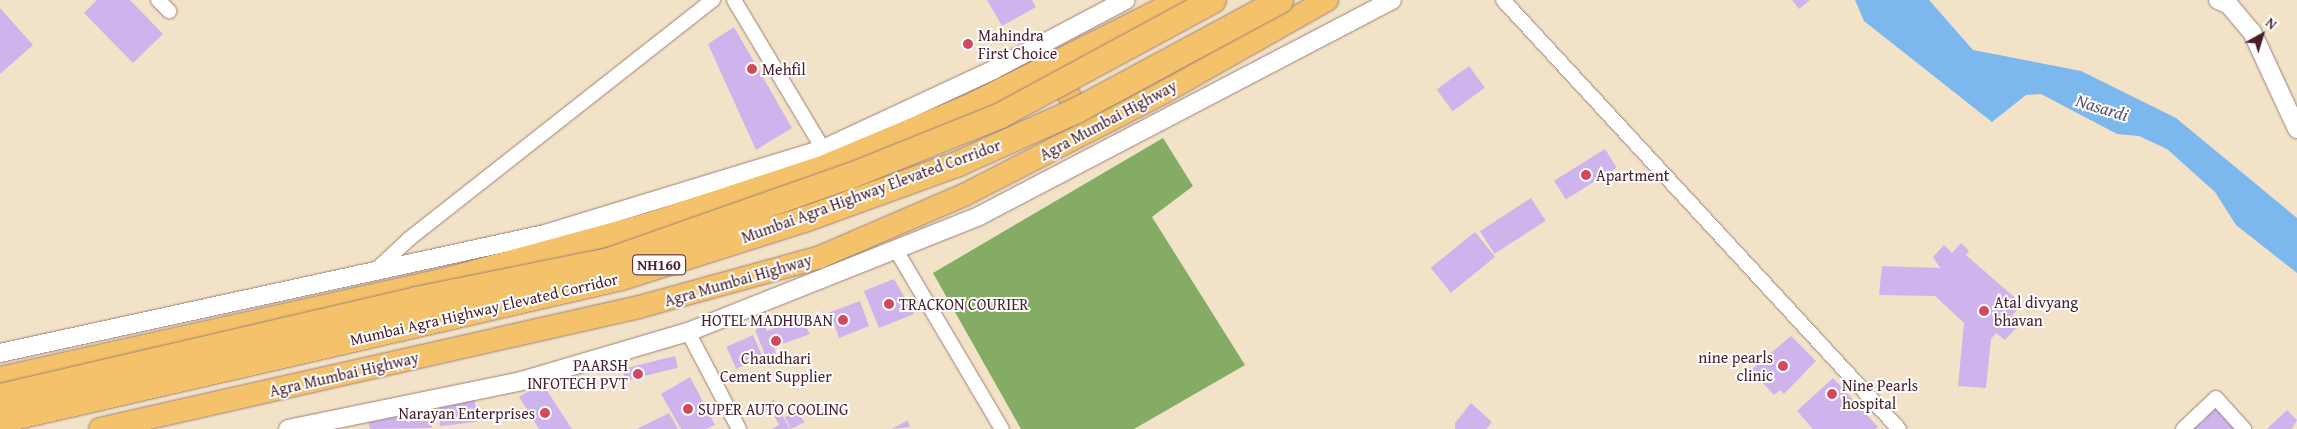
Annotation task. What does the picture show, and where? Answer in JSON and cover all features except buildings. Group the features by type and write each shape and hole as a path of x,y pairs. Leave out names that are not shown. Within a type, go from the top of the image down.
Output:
{"highway":[{"name":"Mumbai Agra Highway Elevated Corridor","path":"0,396 416,299 609,260 851,175 1000,115 1213,0"},
{"name":"Mumbai Agra Highway Elevated Corridor","path":"0,420 622,277 804,219 956,164 1060,118 1280,0"}],"main road":[{"path":"0,378 454,277 646,225 825,166 968,106 1180,0"},
{"name":"Agra Mumbai Highway","path":"100,429 751,280 820,257 964,195 1088,132 1327,0"},
{"path":"1053,65 1088,132"}],"street":[{"path":"158,0 169,11"},
{"path":"379,267 416,232 713,0"},
{"path":"734,0 823,149"},
{"path":"0,353 379,267 545,234 823,149 993,70 1126,0"},
{"path":"288,429 521,381 688,332 987,212 1392,0"},
{"path":"1503,0 1899,429"},
{"path":"2218,0 2229,5 2252,32 2297,129"},
{"path":"896,250 1002,429"},
{"path":"688,332 739,429"},
{"path":"2183,429 2216,398 2244,429"}],"green space":[{"path":"1163,138 1193,186 1152,217 1245,365 1134,429 1021,429 933,273"}],"water":[{"name":"Nasardi","path":"1855,0 1929,0 1973,50 2081,71 2176,118 2297,218 2297,273 2236,225 2215,192 2167,149 2139,136 2117,134 2041,94 2026,95 1992,122 1864,21"}],"place":[{"name":"Mahindra First Choice","path":"968,44"},
{"name":"Mehfil","path":"752,69"},
{"name":"Apartment","path":"1586,175"},
{"name":"TRACKON COURIER","path":"889,304"},
{"name":"Atal divyang bhavan","path":"1984,311"},
{"name":"HOTEL MADHUBAN","path":"843,320"},
{"name":"Chaudhari Cement Supplier","path":"776,341"},
{"name":"nine pearls clinic","path":"1783,366"},
{"name":"PAARSH INFOTECH PVT","path":"638,374"},
{"name":"Nine Pearls hospital","path":"1832,394"},
{"name":"SUPER AUTO COOLING","path":"688,409"},
{"name":"Narayan Enterprises","path":"545,413"}]}
